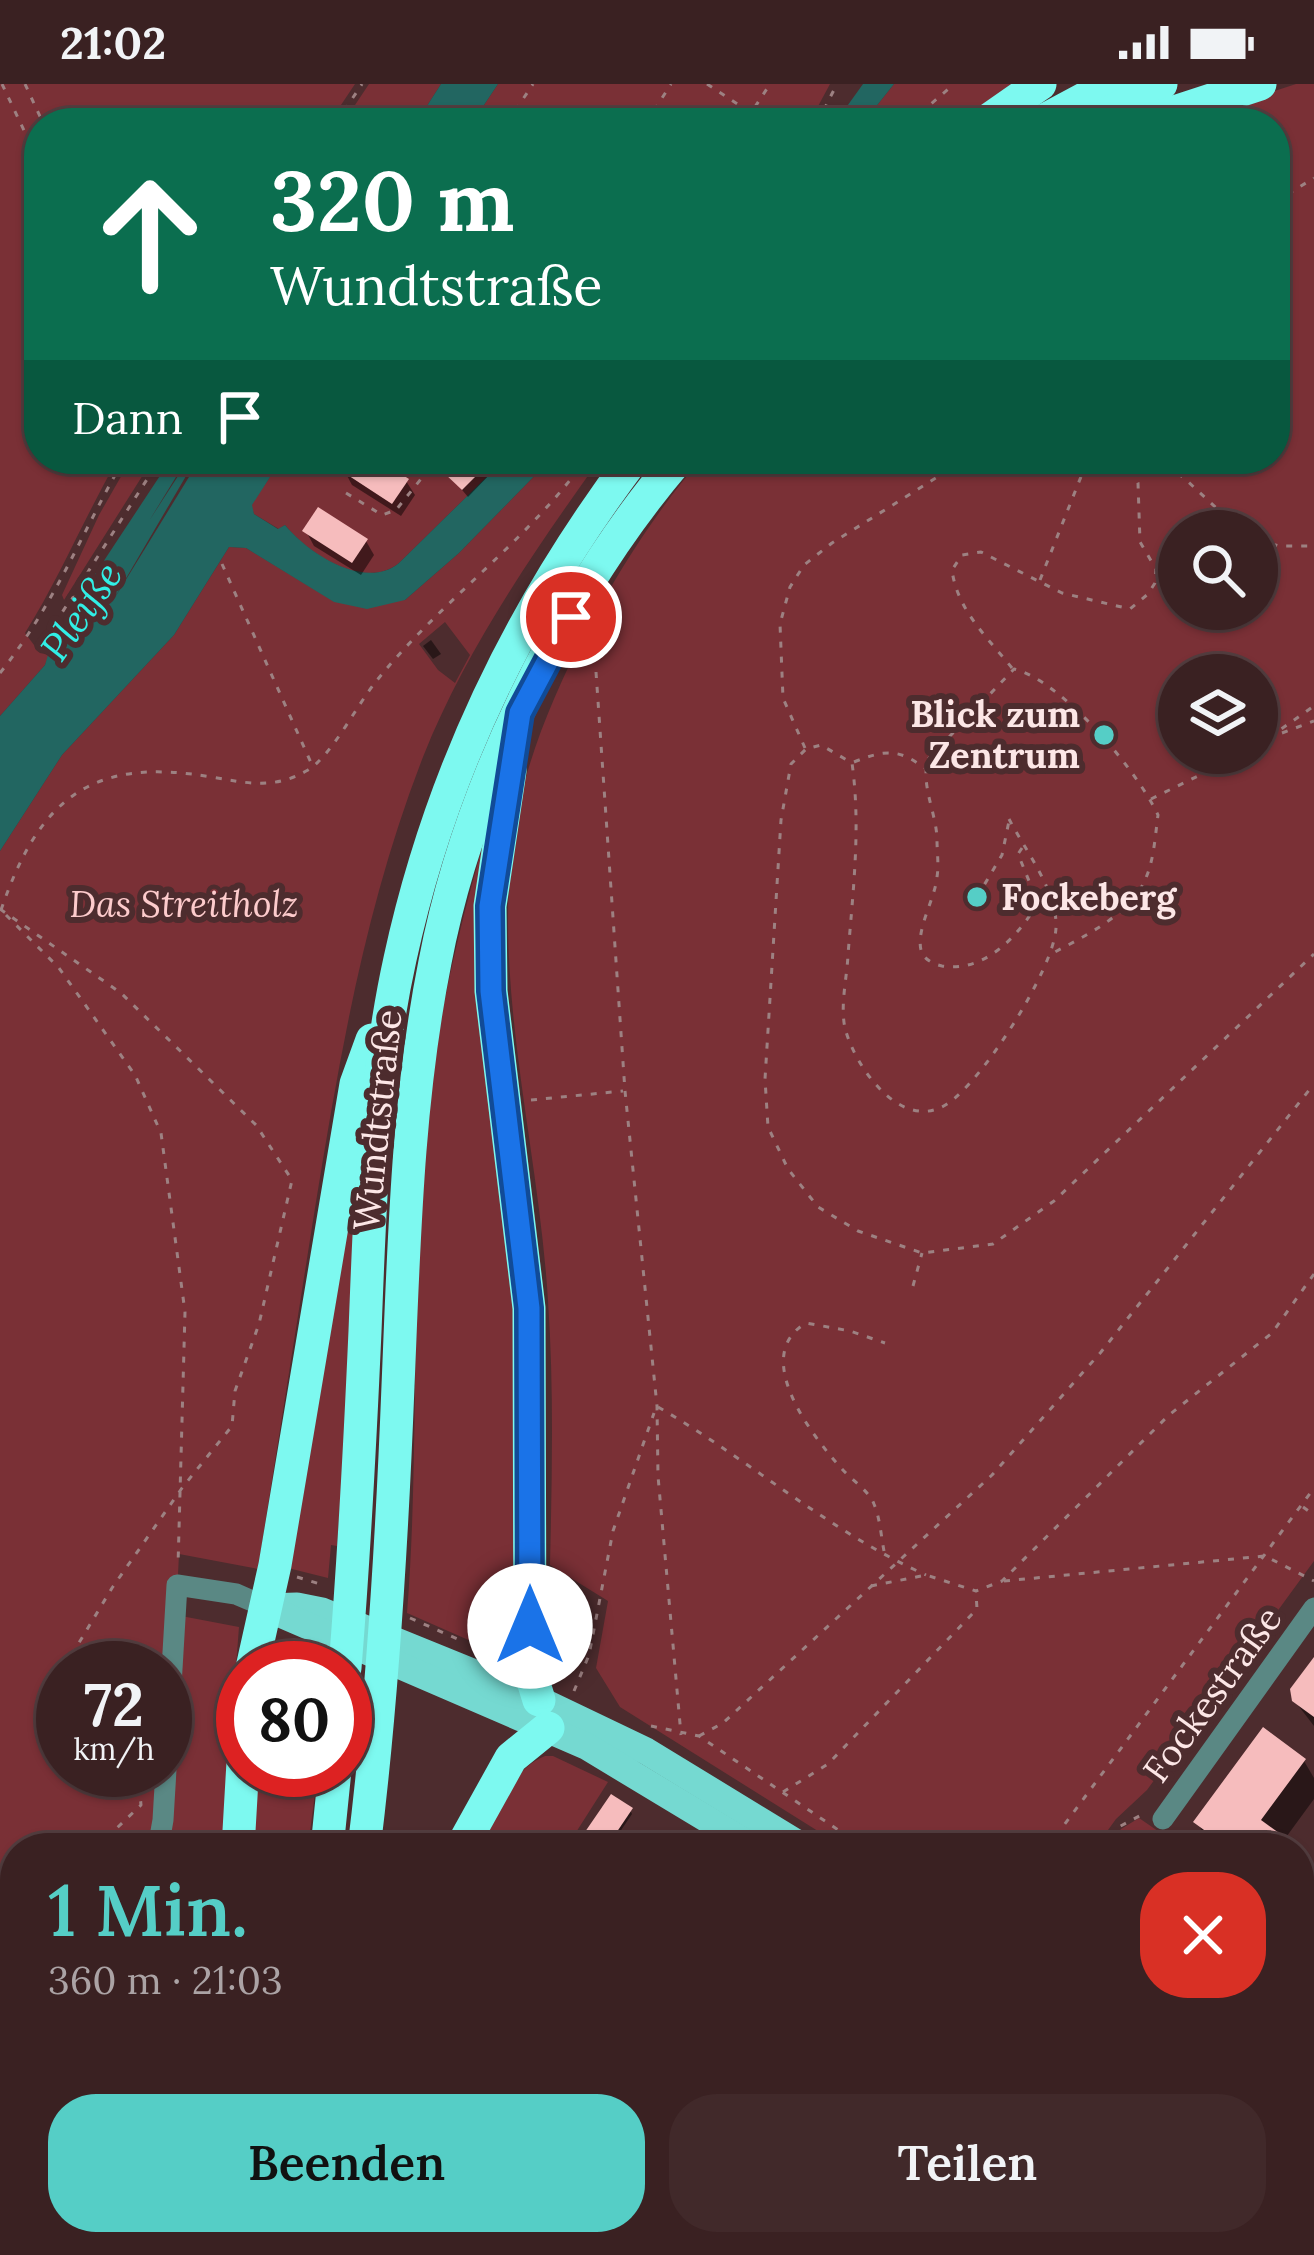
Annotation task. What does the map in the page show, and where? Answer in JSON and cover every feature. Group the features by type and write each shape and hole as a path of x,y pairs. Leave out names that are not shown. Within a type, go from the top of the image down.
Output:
{"highway":[{"path":"1006,108 1040,84"},
{"path":"1067,108 1112,84"},
{"path":"1117,108 1161,84"},
{"path":"1187,108 1260,84"},
{"name":"Wundtstraße","path":"347,1641 374,1137 398,964 432,836 478,718 562,560 622,474"},
{"name":"Wundtstraße","path":"366,1833 389,1570 405,1198 435,957 464,854 520,713 591,581 667,474"},
{"path":"469,1833 511,1758 543,1714 530,1671 529,1308 491,991 490,906 520,713"},
{"path":"258,1641 356,1084 398,964"},
{"path":"239,1833 241,1797"},
{"path":"329,1833 332,1797"}],"main road":[{"path":"266,1606 322,1611 543,1714 646,1751 780,1833"},
{"path":"543,1714 731,1833"}],"street":[{"path":"161,1833 177,1585 236,1594 266,1606"},
{"name":"Fockestraße","path":"1163,1819 1314,1608"}],"path":[{"path":"2,84 24,131"},
{"path":"707,84 743,108"},
{"path":"926,108 954,84"},
{"path":"0,673 53,600 116,474"},
{"path":"44,652 56,622 150,474"},
{"path":"346,493 382,515 395,510 425,474"},
{"path":"0,910 34,832 56,809 102,778 155,770 250,785 281,783 313,768 376,681 559,496 575,474"},
{"path":"806,749 783,698 780,624 790,587 803,565 832,543 942,474"},
{"path":"1039,583 1082,474"},
{"path":"1052,954 1087,934 1143,886 1158,815 1103,736 1034,674 1013,670 966,611 954,591 952,569 962,555 981,552 1062,593 1130,609 1148,594 1156,569 1140,542 1134,474"},
{"path":"1178,474 1218,510"},
{"path":"1278,546 1314,546"},
{"path":"222,564 313,768"},
{"path":"53,600 65,608"},
{"path":"44,615 56,622"},
{"path":"31,634 47,639"},
{"path":"1013,670 928,758 924,768 938,878 921,938 927,961 971,965 1023,927 1038,903 1018,854 1023,847"},
{"path":"596,672 625,1090 657,1406 658,1477 681,1735"},
{"path":"1278,733 1314,706"},
{"path":"1278,735 1314,722"},
{"path":"852,763 821,746 806,749 791,764 781,820 765,1079 768,1127 788,1169 818,1207 858,1232 922,1253 993,1244 1054,1201 1314,954"},
{"path":"852,763 879,751 904,752 924,768"},
{"path":"852,763 858,822 843,1023 855,1055 875,1086 923,1112 946,1106 980,1074 1052,954 1057,924 1052,902 1009,819 1002,855 977,897"},
{"path":"1151,800 1203,774"},
{"path":"0,910 122,993 256,1125 292,1180 260,1324 235,1390 232,1426 182,1488 80,1641"},
{"path":"0,910 59,968 135,1075 161,1132 185,1312 177,1585"},
{"path":"644,1724 699,1736 723,1724 869,1586 900,1563 992,1475 1101,1352 1314,1084"},
{"path":"505,1102 625,1090"},
{"path":"913,1286 922,1253"},
{"path":"1002,1581 1169,1415 1272,1333 1314,1274"},
{"path":"884,1555 873,1501 803,1419 785,1376 782,1352 791,1332 806,1323 885,1343"},
{"path":"657,1406 843,1532 926,1575 976,1591 1002,1581 1265,1556 1314,1581"},
{"path":"574,1691 589,1655 613,1531 657,1406"},
{"path":"1059,1833 1314,1489"},
{"path":"1301,1506 1314,1515"},
{"path":"869,1586 926,1575"},
{"path":"781,1793 828,1764 977,1609 976,1591"},
{"path":"699,1736 842,1833"},
{"path":"112,1833 141,1805 140,1797"},
{"path":"1111,1833 1143,1812 1163,1819"}],"green space":[{"path":"0,84 355,84 339,108 24,108 24,474 110,474 25,633 40,653 49,655 45,665 0,716"},
{"path":"369,84 441,84 426,108 353,108"},
{"path":"498,84 830,84 817,108 482,108"},
{"path":"894,84 1013,84 980,108 875,108"},
{"path":"1296,84 1314,84 1314,1561 1147,1790 1106,1833 821,1833 620,1707 596,1668 608,1601 550,1565 550,1334 513,1012 508,896 513,838 522,791 558,689 640,540 689,474 1290,474 1290,108 1222,108"},
{"path":"122,474 144,474 64,600 62,595"},
{"path":"272,474 490,474 399,563 370,573 322,557 285,525 279,529 254,514 251,505"},
{"name":"Das Streitholz","path":"536,474 590,474 526,566 459,679 423,757 386,867 334,1093 258,1569 179,1554 176,1615 239,1627 238,1641 216,1641 216,1797 226,1797 227,1833 0,1833 0,851 62,755 174,635 229,547 246,548 335,602 405,600","holes":["445,622 470,655 455,683 438,670 419,644"]},
{"path":"494,808 520,1309 523,1664 407,1613 419,1214 427,1113 449,981"},
{"path":"352,1149 356,1248 352,1348 337,1546 331,1545 328,1578 284,1567"},
{"path":"553,1756 608,1782 576,1833 488,1833 514,1782 533,1762"},
{"path":"252,1797 315,1797 310,1833 253,1833"},
{"path":"1139,1818 1161,1833 1118,1833"}],"water":[{"path":"441,84 498,84 482,108 426,108"},
{"path":"863,84 894,84 875,108 846,108"},
{"name":"Pleiße","path":"161,474 178,474 149,521 179,474 187,474 111,604 191,474 272,474 252,505 254,514 278,529 285,525 322,557 370,573 399,563 490,474 536,474 405,600 367,609 334,602 246,548 229,547 174,635 62,755 0,851 0,716 45,665 53,638"}],"building":[{"path":"346,474 401,474 409,479 392,504"},
{"path":"445,474 478,474 462,490"},
{"path":"318,507 368,539 352,563 302,531"},
{"path":"1314,1657 1314,1717 1292,1701 1290,1689"},
{"path":"1263,1727 1306,1759 1261,1820 1279,1833 1208,1833 1193,1822"},
{"path":"611,1794 633,1808 616,1833 584,1833"}],"place":[{"name":"Blick zum Zentrum","path":"1104,735"},
{"name":"Fockeberg","path":"977,897"}],"route":[{"path":"530,1626 529,1308 491,991 490,906 520,713 571,617"}]}
